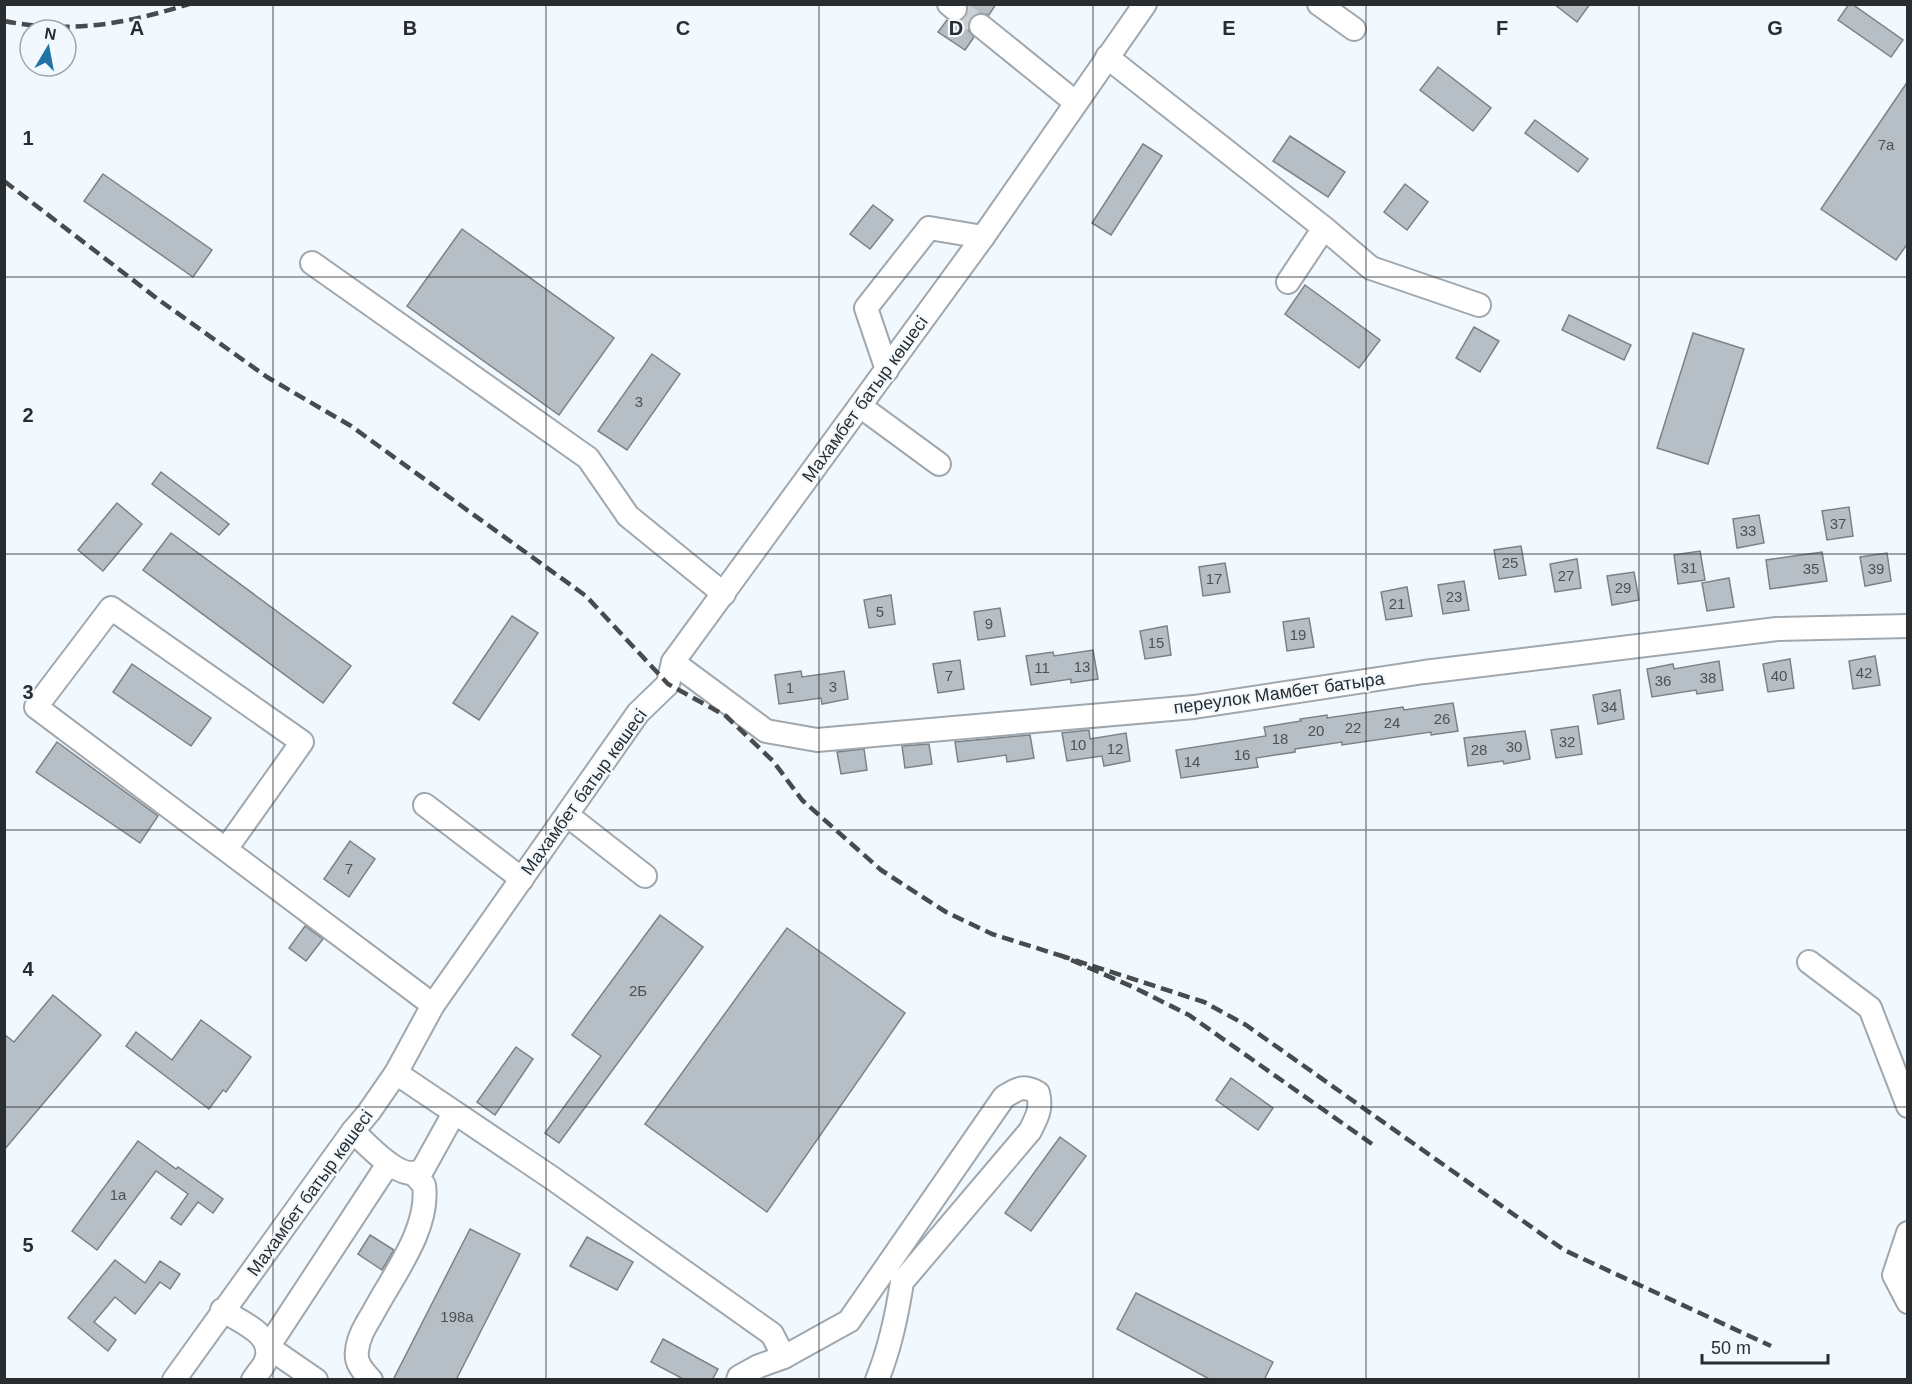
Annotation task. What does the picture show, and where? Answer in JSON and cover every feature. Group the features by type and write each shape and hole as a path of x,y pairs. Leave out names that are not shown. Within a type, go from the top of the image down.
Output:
{"street":[{"name":"Махамбет батыр көшесі","path":"174,1380 222,1310 369,1112 396,1073 433,1005 638,713 668,684 673,662 983,237 1144,4"},
{"path":"1319,4 1354,29"},
{"path":"981,26 1075,102"},
{"path":"1107,57 1324,228 1371,268 1479,305"},
{"path":"886,370 866,308 929,228 983,237"},
{"path":"1288,282 1324,228"},
{"path":"312,263 588,458 628,516 724,594"},
{"path":"860,406 939,464"},
{"path":"226,849 302,742 111,608 36,707 433,1005"},
{"name":"переулок Мамбет батыра","path":"673,662 766,731 817,740 1194,707 1424,672 1777,629 1908,626"},
{"path":"425,805 522,879"},
{"path":"567,815 645,876"},
{"path":"1809,962 1870,1008 1908,1106"},
{"path":"396,1073 552,1178 772,1334 784,1357"},
{"path":"740,1379 759,1366 784,1357 849,1321 1004,1097 1020,1087 1031,1089 1038,1093 1041,1104 1040,1114 1030,1131 902,1282 888,1351 877,1380"},
{"path":"414,1174 423,1169 454,1113"},
{"path":"353,1131 388,1164 403,1172 414,1174 424,1185 424,1209 408,1251 362,1333 356,1353 358,1376"},
{"path":"253,1380 266,1361 268,1347 388,1164"},
{"path":"1907,1234 1894,1275 1908,1302"},
{"path":"222,1310 263,1336 268,1347 316,1380"}],"building":[{"path":"968,4 996,4 989,15 977,13 970,18 968,30 974,37 965,50 938,32 947,20 959,22 965,18"},
{"path":"1554,4 1590,4 1577,22"},
{"path":"1849,4 1903,40 1891,57 1838,20"},
{"path":"1438,67 1491,108 1473,131 1420,90"},
{"path":"1908,81 1908,243 1896,260 1821,209"},
{"path":"1535,120 1588,159 1578,172 1525,133"},
{"path":"1290,136 1345,172 1328,197 1273,161"},
{"path":"1143,144 1162,156 1111,235 1092,223"},
{"path":"103,174 212,250 193,277 84,201"},
{"path":"1405,184 1428,202 1407,230 1384,212"},
{"path":"873,205 893,220 870,249 850,234"},
{"path":"462,229 614,338 559,415 407,306"},
{"path":"1305,285 1380,340 1359,368 1285,314"},
{"path":"1569,315 1631,345 1624,360 1562,330"},
{"path":"1474,327 1499,341 1480,372 1456,358"},
{"path":"1693,333 1744,349 1708,464 1657,448"},
{"path":"652,354 680,374 627,450 598,431"},
{"path":"161,472 229,524 219,535 152,484"},
{"path":"117,503 142,524 103,571 78,550"},
{"path":"1849,507 1853,536 1827,540 1822,511"},
{"path":"1759,515 1764,543 1737,548 1733,519"},
{"path":"171,533 351,666 323,703 143,570"},
{"path":"1521,546 1526,575 1499,579 1494,550"},
{"path":"1700,551 1705,580 1678,584 1674,555"},
{"path":"1822,552 1827,581 1770,589 1766,560"},
{"path":"1887,553 1891,581 1865,586 1860,557"},
{"path":"1577,559 1581,588 1555,592 1550,564"},
{"path":"1225,563 1230,592 1203,596 1199,567"},
{"path":"1634,572 1639,600 1612,605 1607,576"},
{"path":"1729,578 1734,607 1707,611 1702,583"},
{"path":"1464,581 1469,610 1443,614 1438,585"},
{"path":"1407,587 1412,616 1386,620 1381,592"},
{"path":"891,595 895,624 869,628 864,600"},
{"path":"1000,608 1005,636 978,640 974,612"},
{"path":"512,616 538,633 479,720 453,703"},
{"path":"1309,618 1314,647 1287,651 1283,622"},
{"path":"1167,626 1171,655 1145,659 1140,631"},
{"path":"1093,650 1098,679 1071,683 1071,679 1031,685 1026,656 1053,652 1054,656"},
{"path":"1875,656 1880,685 1853,689 1849,661"},
{"path":"1790,659 1794,688 1768,692 1763,664"},
{"path":"960,660 964,689 938,693 933,664"},
{"path":"1719,661 1723,690 1697,694 1696,690 1652,697 1647,669 1673,664 1674,669"},
{"path":"132,664 211,718 191,746 113,692"},
{"path":"801,671 802,677 844,671 848,699 822,704 821,698 779,704 775,675"},
{"path":"1620,690 1624,719 1598,724 1593,695"},
{"path":"1453,703 1458,731 1431,735 1431,732 1342,745 1342,742 1295,749 1295,752 1256,758 1258,767 1181,778 1176,750 1266,736 1264,727 1301,721 1300,719 1327,715 1327,718 1403,707 1404,710"},
{"path":"1578,726 1582,754 1556,758 1551,730"},
{"path":"1089,730 1090,739 1126,733 1130,761 1104,766 1102,756 1067,761 1062,733"},
{"path":"1525,731 1530,759 1504,764 1503,761 1468,766 1464,738"},
{"path":"1030,735 1034,758 1007,762 1006,755 958,762 955,742"},
{"path":"57,742 158,816 140,843 36,772"},
{"path":"929,744 932,764 905,768 902,746"},
{"path":"864,749 867,770 841,774 837,752"},
{"path":"350,841 375,859 349,897 324,879"},
{"path":"660,915 703,947 559,1143 545,1133 601,1056 572,1035"},
{"path":"305,926 323,939 306,961 289,948"},
{"path":"787,928 905,1013 767,1212 645,1124"},
{"path":"53,995 101,1035 4,1150 4,1034 14,1042"},
{"path":"201,1020 251,1057 226,1092 223,1090 209,1109 126,1046 136,1032 172,1060"},
{"path":"516,1047 533,1059 495,1115 477,1102"},
{"path":"1231,1078 1273,1108 1258,1130 1216,1100"},
{"path":"1060,1137 1086,1156 1031,1231 1005,1213"},
{"path":"138,1141 223,1199 213,1213 198,1202 181,1225 171,1218 188,1194 156,1171 97,1250 72,1231"},
{"path":"470,1229 520,1254 456,1380 393,1380"},
{"path":"370,1235 394,1250 382,1270 358,1254"},
{"path":"587,1237 633,1262 617,1290 570,1266"},
{"path":"115,1260 145,1283 160,1261 180,1274 170,1289 160,1282 135,1314 115,1297 94,1322 116,1340 108,1351 68,1318"},
{"path":"1136,1293 1273,1362 1264,1380 1211,1380 1117,1329"},
{"path":"663,1339 718,1369 712,1380 685,1380 651,1362"}],"tunnel":[{"path":"955,9 981,26"}],"railway":[{"path":"4,21 52,27 98,25 143,17 189,4"},
{"path":"4,181 159,300 267,377 351,426 586,596 668,684 726,716 773,761 802,800 881,870 946,912 992,934 1062,956"},
{"path":"1372,1144 1189,1015 1062,956 1204,1002 1246,1025 1564,1250 1771,1346"}]}
